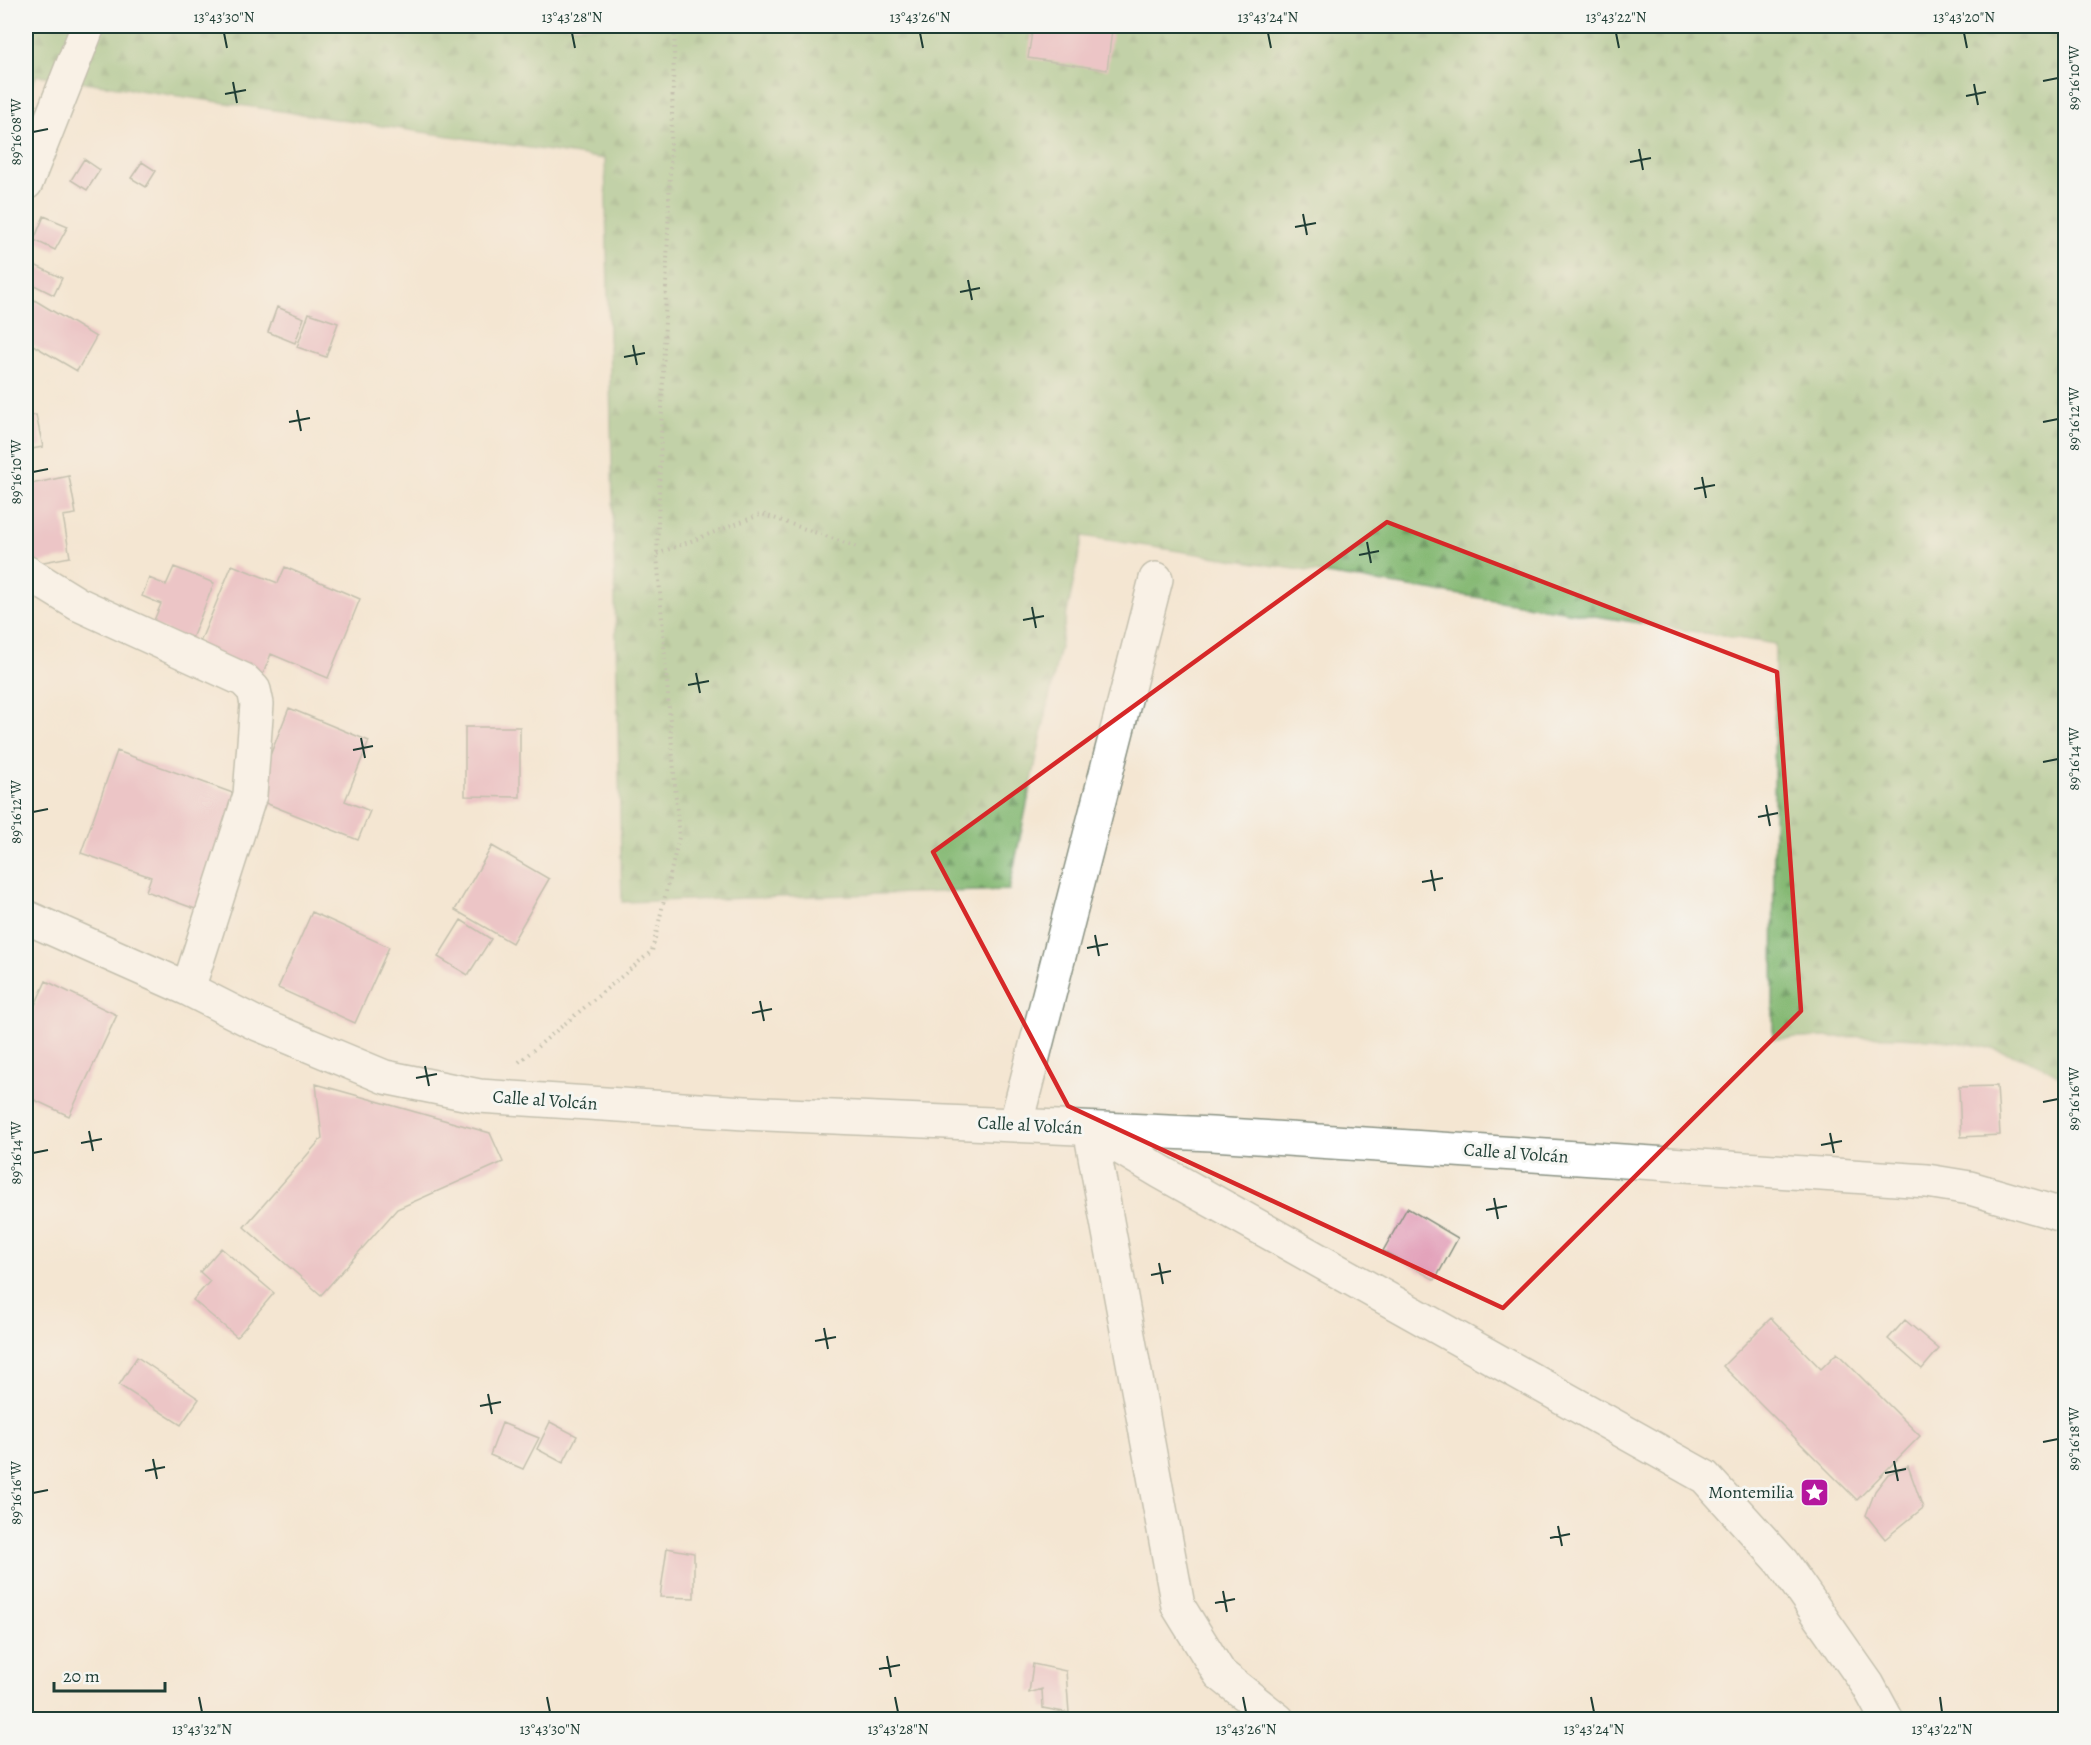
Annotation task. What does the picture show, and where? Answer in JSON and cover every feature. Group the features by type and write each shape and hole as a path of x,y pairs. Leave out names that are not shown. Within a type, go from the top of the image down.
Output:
{"street":[{"path":"26,183 88,26"},
{"path":"26,572 78,604 244,680 254,690 257,704 250,795 188,989"},
{"path":"1016,1123 1156,579"},
{"name":"Calle al Volcán","path":"26,917 188,989 253,1022 386,1077 479,1096 745,1113 1016,1123 1090,1129 1212,1134 1927,1181 1970,1188 2066,1216"},
{"path":"1090,1129 1178,1606 1220,1674 1278,1719"},
{"path":"1090,1129 1171,1178 1706,1477 1782,1562 1868,1685 1887,1719"}],"path":[{"path":"479,1096 652,951 679,837 657,554 675,26"},
{"path":"657,554 762,514 857,547"}],"highlighted area":[{"path":"1387,522 1777,672 1801,1011 1503,1308 1068,1106 933,852"}],"green space":[{"path":"26,26 2065,26 2065,1080 2035,1063 2001,1051 1963,1043 1924,1038 1885,1037 1773,1039 1775,644 1083,536 1009,890 622,902 605,159 37,75 26,94"}],"building":[{"path":"1033,26 1082,26 1112,30 1107,70 1028,58"},
{"path":"84,159 100,170 87,190 71,180"},
{"path":"142,162 156,171 146,187 131,178"},
{"path":"44,216 68,226 55,250 34,240"},
{"path":"26,261 62,278 54,295 26,281"},
{"path":"26,295 96,337 77,371 26,341"},
{"path":"277,307 304,318 295,343 268,332"},
{"path":"309,313 338,323 326,357 297,347"},
{"path":"36,415 43,447 26,450 26,417"},
{"path":"69,476 76,514 63,516 70,557 33,564 26,524 26,485"},
{"path":"232,565 278,583 285,567 360,599 328,678 271,654 263,674 198,647"},
{"path":"174,567 214,583 191,641 152,625 161,604 142,596 149,578 166,585"},
{"path":"289,708 369,741 345,801 370,811 358,840 253,798"},
{"path":"465,727 520,727 520,797 465,796"},
{"path":"117,751 241,796 201,911 146,891 151,877 81,853"},
{"path":"492,846 549,879 512,943 455,910"},
{"path":"312,912 389,947 355,1023 278,988"},
{"path":"461,920 491,939 468,975 438,957"},
{"path":"46,981 117,1015 69,1116 26,1096 26,1025"},
{"path":"316,1084 490,1133 503,1162 397,1209 321,1295 244,1227 322,1138"},
{"path":"1997,1086 2000,1135 1961,1137 1959,1087"},
{"path":"1407,1208 1458,1238 1435,1280 1383,1251"},
{"path":"221,1248 274,1293 237,1337 193,1300 210,1281 200,1272"},
{"path":"1771,1318 1821,1369 1837,1353 1920,1436 1857,1500 1723,1366"},
{"path":"1905,1320 1939,1349 1922,1369 1888,1339"},
{"path":"137,1357 199,1399 181,1425 119,1385"},
{"path":"550,1422 577,1436 563,1463 537,1449"},
{"path":"502,1423 539,1438 523,1469 490,1455"},
{"path":"1908,1466 1923,1508 1885,1539 1866,1515 1875,1491 1888,1474"},
{"path":"667,1548 694,1553 694,1598 660,1597"},
{"path":"1033,1664 1066,1671 1069,1713 1043,1708 1042,1689 1029,1693"}],"place":[{"name":"Montemilia","path":"1815,1492"}]}
